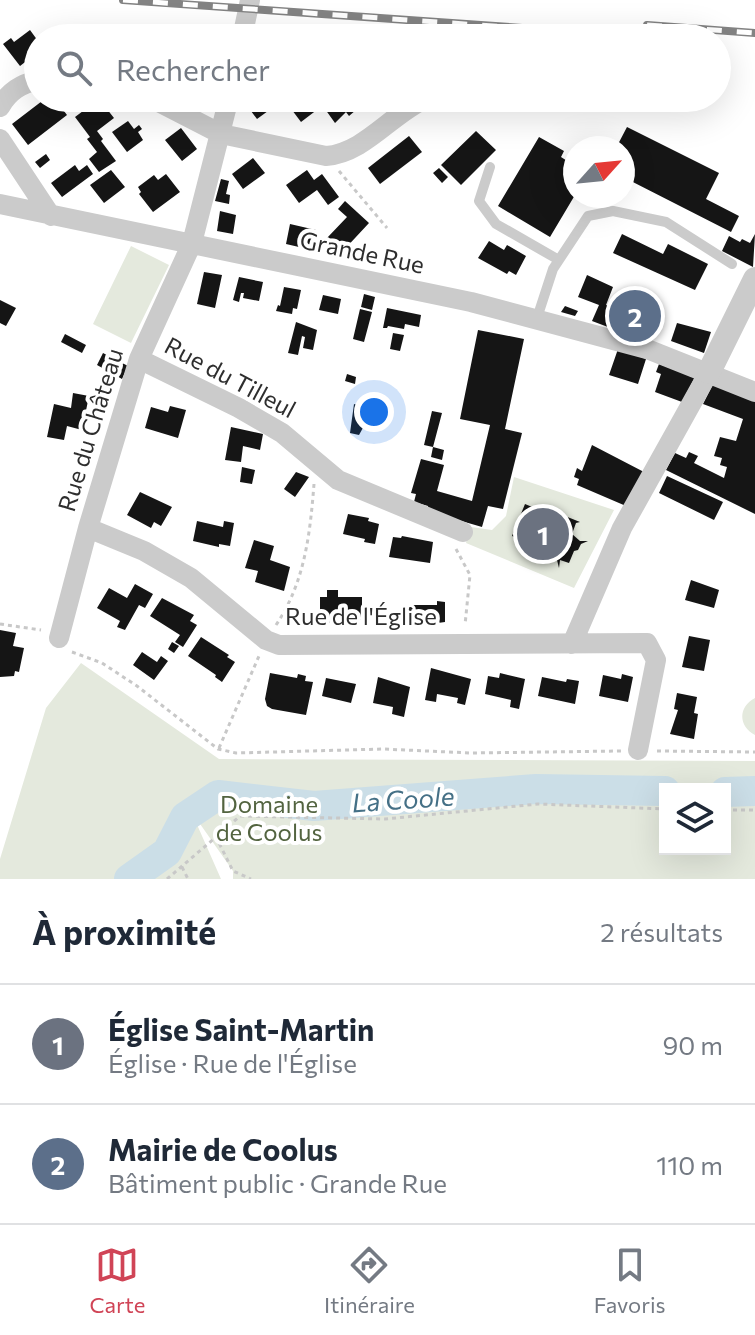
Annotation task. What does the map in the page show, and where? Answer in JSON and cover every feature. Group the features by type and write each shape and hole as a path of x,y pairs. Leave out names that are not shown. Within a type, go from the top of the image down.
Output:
{"street":[{"path":"245,24 250,0"},
{"path":"0,107 5,99 24,84"},
{"path":"178,112 221,134 326,156 336,155 357,145 402,112"},
{"name":"Rue du Château","path":"60,634 139,359 192,243 226,112"},
{"path":"0,139 51,216"},
{"name":"Grande Rue","path":"0,204 537,318 647,349 755,392"},
{"path":"572,644 622,528 709,372 755,279"},
{"name":"Rue du Tilleul","path":"139,359 260,420 300,447 338,480 463,532"},
{"name":"Rue de l'Église","path":"88,528 144,551 191,578 266,640 279,645 647,643 656,660 638,750"}],"lane":[{"path":"490,167 479,201 496,224 559,260"},
{"path":"537,318 553,269 588,216 613,211 666,222 732,264"}],"path":[{"path":"326,156 387,228"},
{"path":"218,749 266,640 298,584 308,548 316,464"},
{"path":"439,522 470,575 463,643"},
{"path":"0,624 60,634 63,646 102,663 137,686 218,749 236,753 383,749 471,753 638,750 755,752"},
{"path":"167,879 240,816 385,819 538,804 659,809"},
{"path":"731,810 755,810"},
{"path":"216,837 233,871 251,879"},
{"path":"182,867 188,879"}],"green space":[{"path":"131,246 169,265 131,343 93,324"},
{"path":"514,477 614,510 574,588 466,543 471,527 492,530 506,516"},
{"name":"Domaine de Coolus","path":"81,663 219,759 755,761 755,879 233,879 233,871 191,811 221,879 0,879 0,859 46,708"},
{"path":"755,698 755,735 745,727 742,716 745,706"}],"building":[{"path":"24,34 24,63 20,66 3,44 11,38 14,42"},
{"path":"28,112 65,112 67,115 28,145 12,124"},
{"path":"82,112 109,112 114,118 97,131 116,161 99,172 89,159 97,152 75,117"},
{"path":"252,112 267,112 257,119"},
{"path":"294,112 314,112 301,122"},
{"path":"327,112 346,112 335,123"},
{"path":"128,121 134,129 139,125 142,129 138,132 143,140 127,152 112,132"},
{"path":"627,127 719,173 706,199 739,216 731,232 635,183 635,136 622,136"},
{"path":"181,128 197,149 182,161 165,140"},
{"path":"476,131 496,150 461,185 441,165"},
{"path":"409,136 422,152 380,184 368,168"},
{"path":"539,137 563,150 563,208 567,208 550,237 498,206"},
{"path":"46,154 50,160 40,168 35,162"},
{"path":"253,158 265,173 243,189 232,174"},
{"path":"75,165 79,171 87,165 93,174 62,197 51,183"},
{"path":"439,168 448,177 442,183 433,173"},
{"path":"111,170 125,187 104,203 90,185"},
{"path":"307,170 314,180 322,174 339,197 328,205 317,190 299,203 286,185"},
{"path":"166,174 180,192 153,212 139,194 138,187 154,175 158,180"},
{"path":"221,179 229,181 226,194 230,195 229,204 215,201"},
{"path":"345,201 369,223 342,252 327,238 347,217 338,209"},
{"path":"220,211 236,215 233,234 217,231"},
{"path":"290,224 316,230 312,250 286,244"},
{"path":"622,234 663,254 668,244 708,264 695,290 613,253"},
{"path":"755,234 753,267 722,251 729,236 750,243"},
{"path":"489,241 504,250 507,245 526,256 516,275 509,271 507,274 478,258"},
{"path":"204,272 222,275 215,308 197,304"},
{"path":"587,275 613,287 606,305 615,309 618,301 657,313 652,330 611,318 608,327 592,321 599,305 578,297"},
{"path":"239,277 263,282 259,301 243,298 244,293 241,293 239,302 233,300"},
{"path":"284,287 301,290 297,309 293,308 292,314 276,311"},
{"path":"364,294 375,297 372,310 361,307"},
{"path":"323,295 341,299 338,314 319,310"},
{"path":"0,300 16,308 6,326 0,323"},
{"path":"565,306 578,311 575,316 561,312"},
{"path":"387,308 421,315 419,327 405,324 404,329 383,328"},
{"path":"360,309 372,312 364,342 353,339"},
{"path":"296,322 317,330 313,350 303,348 305,337 302,336 298,355 288,353"},
{"path":"677,323 711,332 704,353 671,341"},
{"path":"478,330 524,339 505,429 522,433 503,509 488,506 482,527 427,511 428,506 414,502 416,494 411,493 421,459 444,465 437,491 472,501 490,425 460,419"},
{"path":"393,333 404,335 400,351 390,349"},
{"path":"65,334 86,345 82,353 61,342"},
{"path":"618,349 646,359 638,384 609,375"},
{"path":"103,353 128,366 122,379 97,365"},
{"path":"659,364 695,377 682,402 655,392 661,374 656,372"},
{"path":"347,374 356,377 355,384 345,381"},
{"path":"713,384 755,400 755,514 666,470 675,453 686,458 689,452 698,456 694,463 724,478 727,467 720,465 722,458 714,456 720,437 736,441 743,419 703,404"},
{"path":"73,393 89,396 82,430 67,426 64,440 47,437 54,404 71,408"},
{"path":"354,404 384,412 380,430 364,426 359,435 350,433"},
{"path":"170,406 186,410 178,438 145,428 151,407 168,412"},
{"path":"432,411 442,413 433,447 424,445"},
{"path":"231,427 263,434 260,450 243,446 241,462 225,460"},
{"path":"592,445 644,472 626,506 577,485 579,479 574,477 577,468 582,471"},
{"path":"433,447 444,450 442,460 431,457"},
{"path":"242,467 255,470 252,484 240,482"},
{"path":"296,472 309,477 295,497 284,489"},
{"path":"667,476 723,502 714,520 659,493"},
{"path":"140,492 172,507 161,526 154,522 151,528 127,515"},
{"path":"525,504 561,519 563,512 565,516 580,522 576,523 572,534 580,541 588,541 574,551 569,563 560,560 559,568 557,560 546,556 547,550 512,536"},
{"path":"348,514 369,518 368,521 379,524 375,544 343,534"},
{"path":"197,521 223,527 224,521 234,523 230,546 219,544 219,547 193,541"},
{"path":"393,537 433,542 430,563 389,557"},
{"path":"254,540 274,546 270,560 290,567 284,591 255,582 258,571 245,568"},
{"path":"691,580 719,590 714,608 685,600"},
{"path":"135,584 153,594 145,608 139,605 125,630 117,627 120,621 97,608 109,588 127,598"},
{"path":"327,590 338,590 338,597 362,597 362,620 320,623 320,597 327,597"},
{"path":"162,598 194,615 190,621 197,625 183,647 175,642 180,635 150,616"},
{"path":"437,601 445,602 445,622 409,627 409,605 437,605"},
{"path":"0,630 16,633 13,646 24,648 19,672 15,671 14,676 0,677"},
{"path":"689,636 710,640 704,671 682,667"},
{"path":"201,637 235,662 222,682 188,656"},
{"path":"172,642 179,646 174,653 168,649"},
{"path":"142,652 157,662 161,656 168,661 154,680 133,665"},
{"path":"431,668 471,679 465,705 457,703 458,698 437,694 436,702 425,700"},
{"path":"270,673 297,678 298,674 306,676 305,681 313,682 306,715 267,706 265,699"},
{"path":"500,673 525,679 519,709 510,707 511,700 485,694 488,676 499,678"},
{"path":"622,674 633,677 628,702 599,696 603,675 621,679"},
{"path":"378,677 410,687 404,717 392,714 393,707 373,703"},
{"path":"542,677 579,681 575,704 538,696"},
{"path":"326,678 356,684 351,703 322,696"},
{"path":"677,693 697,697 694,739 670,734 678,710 674,709"}],"waterway":[{"name":"La Coole","path":"129,879 167,852 185,817 218,795 314,806 536,789 659,791"},
{"name":"La Coole","path":"731,792 755,791"}],"railway":[{"path":"123,0 465,24"},
{"path":"731,31 755,33"}],"place":[{"name":"Mairie de Coolus","path":"635,316"},
{"name":"Église Saint-Martin","path":"543,534"}]}
